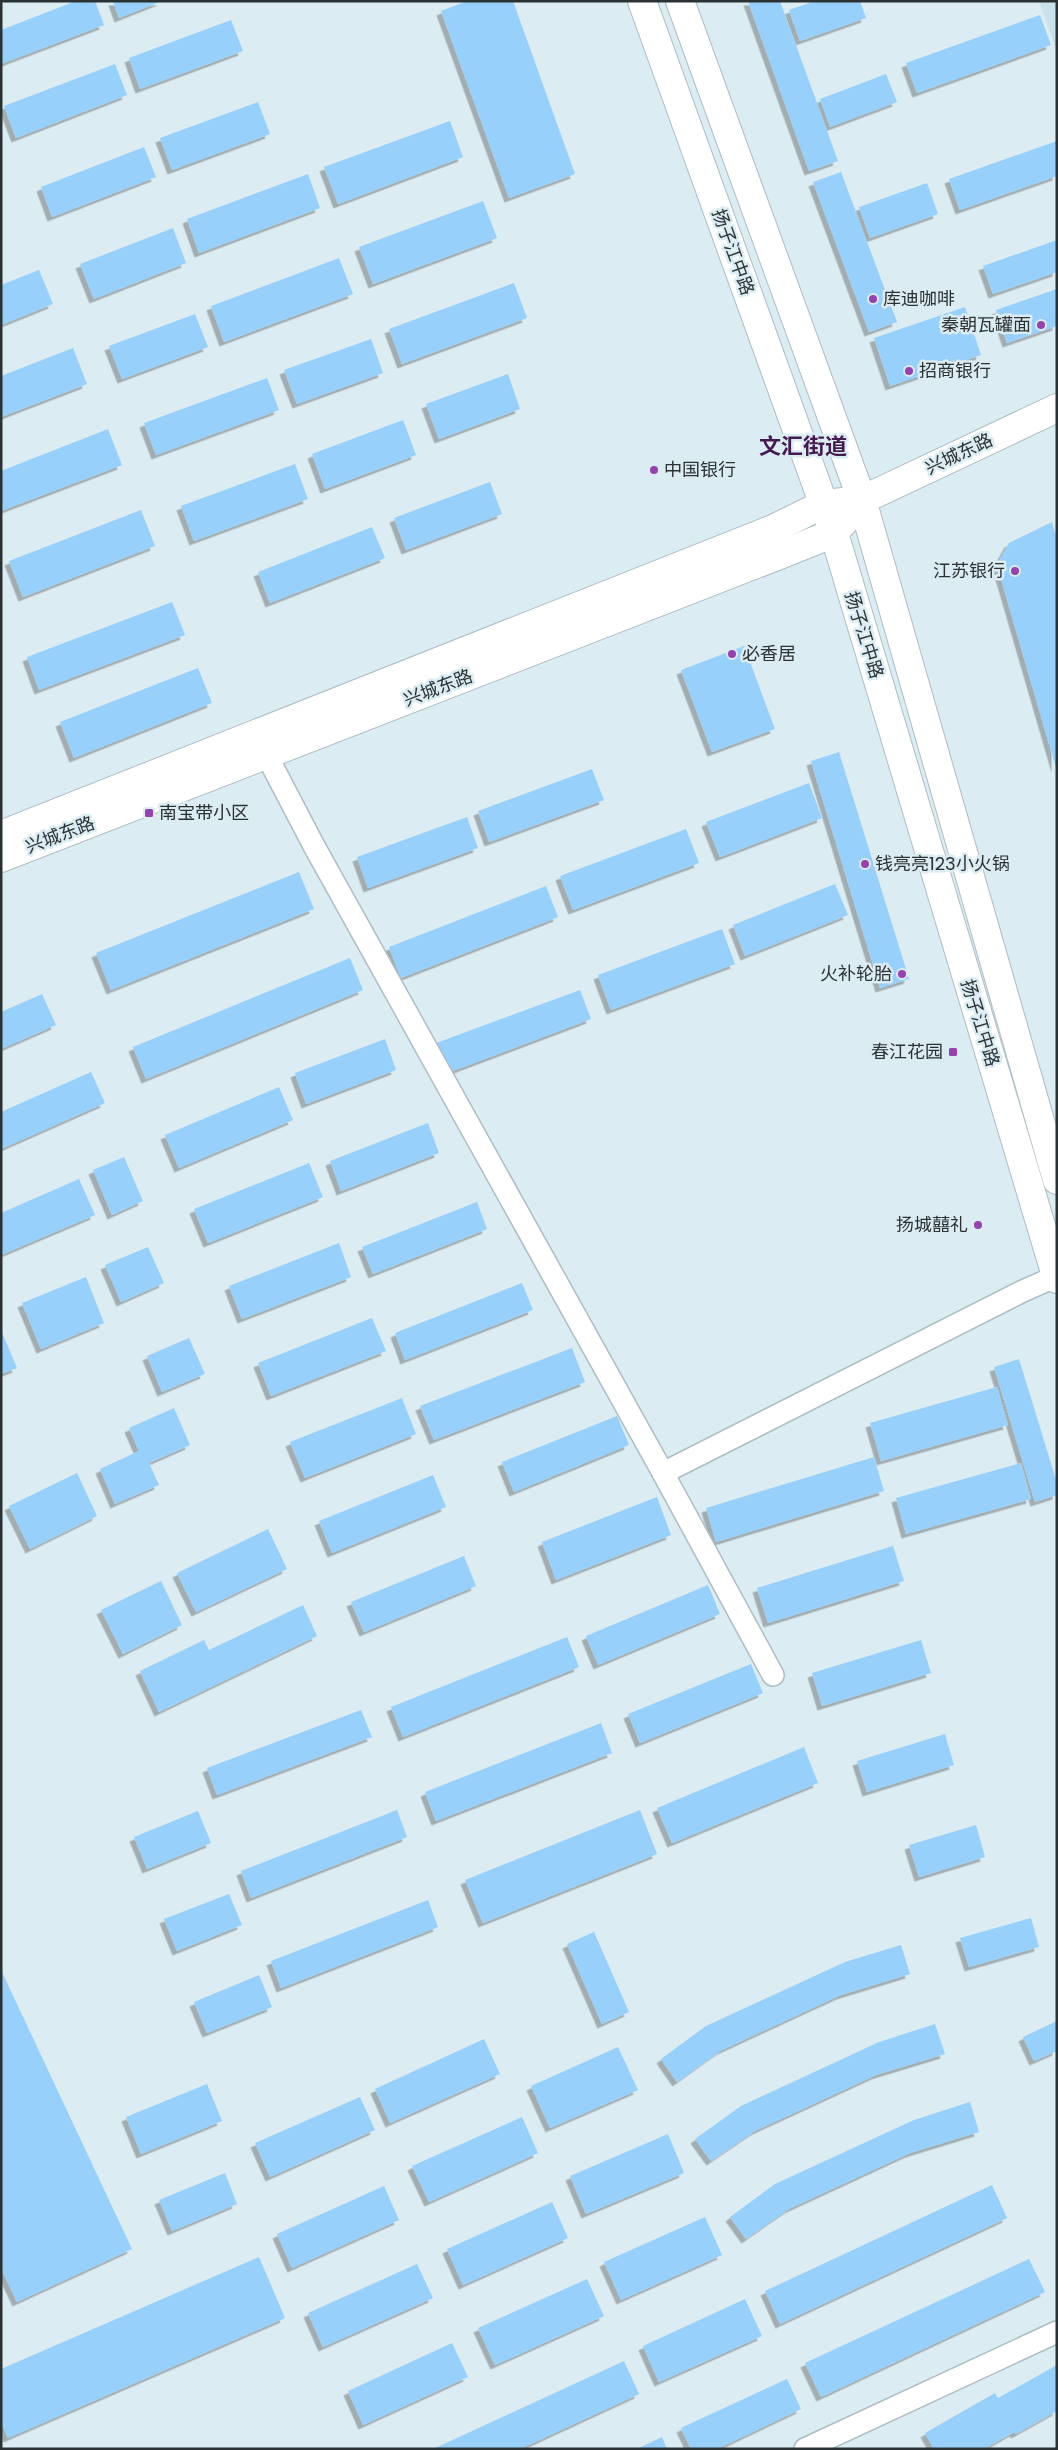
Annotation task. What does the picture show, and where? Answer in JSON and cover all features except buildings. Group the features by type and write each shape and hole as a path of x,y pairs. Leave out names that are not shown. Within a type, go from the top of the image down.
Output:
{"main road":[{"name":"扬子江中路","path":"642,1 834,533 1056,1277"},
{"name":"扬子江中路","path":"680,1 862,500 1057,1180"},
{"name":"兴城东路","path":"1,836 773,529 824,504 862,500 1057,408"},
{"name":"兴城东路","path":"1,858 834,533 862,500"}],"street":[{"path":"266,754 314,846 664,1473 773,1675"},
{"path":"664,1473 1023,1291 1056,1277"},
{"path":"805,2449 1057,2332"}],"shaded area":[{"path":"1039,1 1057,1 1057,52"}],"place":[{"name":"库迪咖啡","path":"873,299"},
{"name":"秦朝瓦罐面","path":"1041,325"},
{"name":"招商银行","path":"909,371"},
{"name":"中国银行","path":"654,470"},
{"name":"江苏银行","path":"1015,571"},
{"name":"必香居","path":"732,654"},
{"name":"南宝带小区","path":"149,813"},
{"name":"钱亮亮123小火锅","path":"865,864"},
{"name":"火补轮胎","path":"902,974"},
{"name":"春江花园","path":"953,1052"},
{"name":"扬城囍礼","path":"978,1225"}],"district":[{"name":"文汇街道","path":"803,446"}]}
